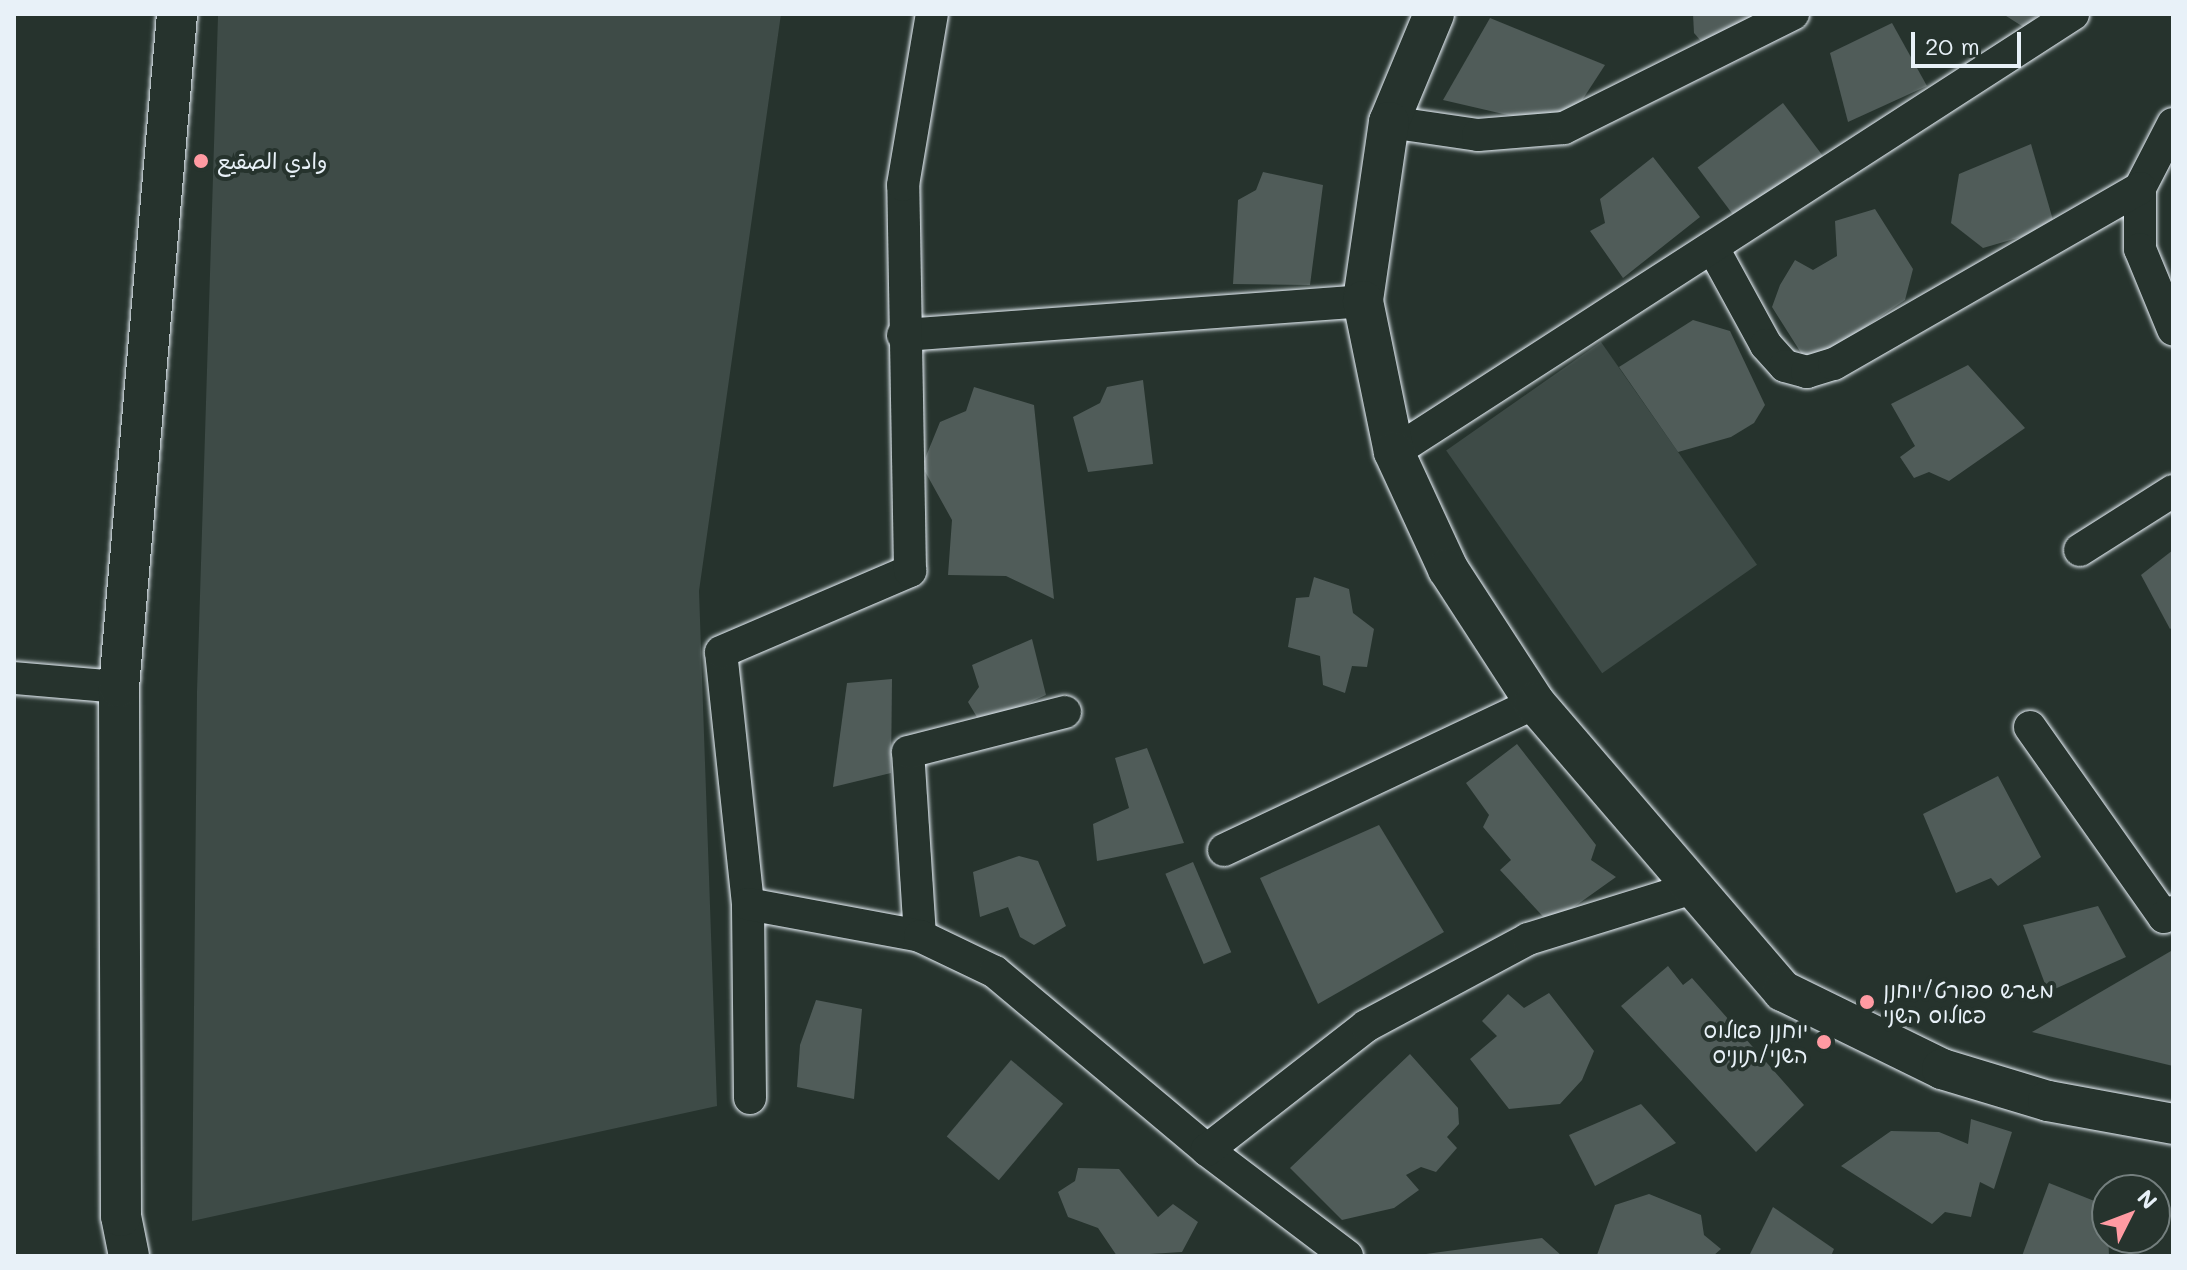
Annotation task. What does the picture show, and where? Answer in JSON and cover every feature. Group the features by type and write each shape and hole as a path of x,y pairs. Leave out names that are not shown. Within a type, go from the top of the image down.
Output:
{"street":[{"path":"129,1256 121,1216 119,687 174,31 197,14"},
{"path":"750,1098 748,904 721,652 910,571 903,335 903,185 932,14"},
{"path":"1434,14 1389,122 1363,301 1394,452 1448,569 1535,703 1690,889 1783,991 1942,1069 2048,1101 2173,1124"},
{"path":"1389,122 1478,135 1564,128 1793,14"},
{"path":"1394,452 1714,250 2073,14"},
{"path":"2173,124 2140,188 2140,249 2173,329"},
{"path":"1714,250 1766,345 1785,366 1807,372 2140,188"},
{"path":"903,335 1363,301"},
{"path":"2080,550 2173,491"},
{"path":"14,678 119,687"},
{"path":"1224,850 1535,703"},
{"path":"920,936 908,752 1065,712"},
{"path":"2030,727 2164,917 2173,912"},
{"path":"1207,1150 1366,1026 1528,939 1690,889"},
{"path":"748,904 920,936 995,972 1207,1150 1347,1256"}],"shaded area":[{"path":"781,14 699,591 717,1106 192,1221 197,692 218,16"},
{"path":"1601,342 1757,565 1602,673 1446,450"}],"building":[{"path":"1693,14 1760,14 1707,48 1694,33"},
{"path":"2003,14 2039,14 2025,28"},
{"path":"1490,18 1605,65 1564,128 1443,100"},
{"path":"1892,23 1927,86 1848,122 1830,53"},
{"path":"1783,103 1826,161 1741,225 1698,167"},
{"path":"2031,144 2055,227 1983,248 1951,223 1959,174"},
{"path":"1653,157 1700,217 1623,278 1590,231 1605,223 1600,199"},
{"path":"1263,172 1323,185 1310,285 1233,284 1238,200 1256,190"},
{"path":"1875,209 1913,269 1905,300 1834,348 1803,356 1772,307 1780,285 1795,260 1813,270 1837,256 1835,221"},
{"path":"1693,320 1730,331 1765,405 1754,423 1731,437 1678,452 1619,367"},
{"path":"1968,365 2025,428 1949,481 1929,472 1914,478 1900,457 1915,446 1891,404"},
{"path":"1143,380 1153,464 1088,472 1073,417 1100,403 1107,387"},
{"path":"974,387 1034,405 1054,599 1006,576 948,575 952,520 922,466 940,422 966,411"},
{"path":"2173,550 2173,627 2170,629 2141,575"},
{"path":"1314,577 1349,589 1353,613 1374,629 1367,667 1352,666 1345,693 1323,685 1320,656 1288,647 1296,598 1309,597"},
{"path":"1032,639 1046,695 981,724 968,702 979,687 972,665"},
{"path":"892,679 891,773 833,787 847,683"},
{"path":"1517,744 1596,845 1591,860 1616,877 1550,924 1500,870 1511,860 1483,827 1489,815 1466,783"},
{"path":"1147,748 1184,843 1097,861 1093,824 1129,808 1115,758"},
{"path":"1998,776 2041,857 1998,886 1991,878 1956,893 1923,814"},
{"path":"1379,825 1444,932 1318,1004 1260,878"},
{"path":"1019,856 1038,861 1066,926 1034,945 1020,937 1008,907 980,917 973,872"},
{"path":"1193,862 1231,952 1204,964 1165,874"},
{"path":"2098,906 2126,957 2048,992 2023,925"},
{"path":"2171,951 2173,1066 2032,1032"},
{"path":"1668,966 1683,985 1692,978 1804,1105 1756,1152 1621,1006"},
{"path":"1549,993 1594,1051 1582,1080 1560,1104 1509,1109 1470,1059 1497,1036 1482,1021 1508,994 1524,1008"},
{"path":"816,1000 862,1009 854,1099 797,1087 800,1045"},
{"path":"1410,1054 1458,1108 1459,1124 1447,1137 1457,1148 1436,1172 1421,1167 1406,1175 1419,1190 1394,1208 1342,1220 1290,1168"},
{"path":"1011,1060 1063,1104 999,1180 947,1137"},
{"path":"1641,1104 1676,1143 1595,1186 1569,1135"},
{"path":"1971,1119 2012,1132 1994,1189 1980,1182 1971,1217 1945,1212 1932,1224 1841,1166 1891,1131 1939,1132 1968,1144"},
{"path":"1078,1168 1119,1169 1158,1217 1173,1204 1198,1222 1182,1252 1117,1256 1098,1228 1068,1217 1058,1192 1075,1181"},
{"path":"2049,1183 2091,1200 2091,1254 2109,1256 2022,1256"},
{"path":"1649,1194 1701,1215 1704,1235 1721,1249 1713,1256 1597,1255 1615,1205"},
{"path":"1773,1207 1834,1249 1831,1256 1749,1256"},
{"path":"1542,1238 1562,1256 1426,1256 1426,1254"}],"place":[{"name":"وادي الصقيع","path":"201,161"},
{"name":"מגרש ספורט/יוחנן פאלוס השני","path":"1867,1002"},
{"name":"יוחנן פאלוס השני/תוניס","path":"1824,1042"}]}
